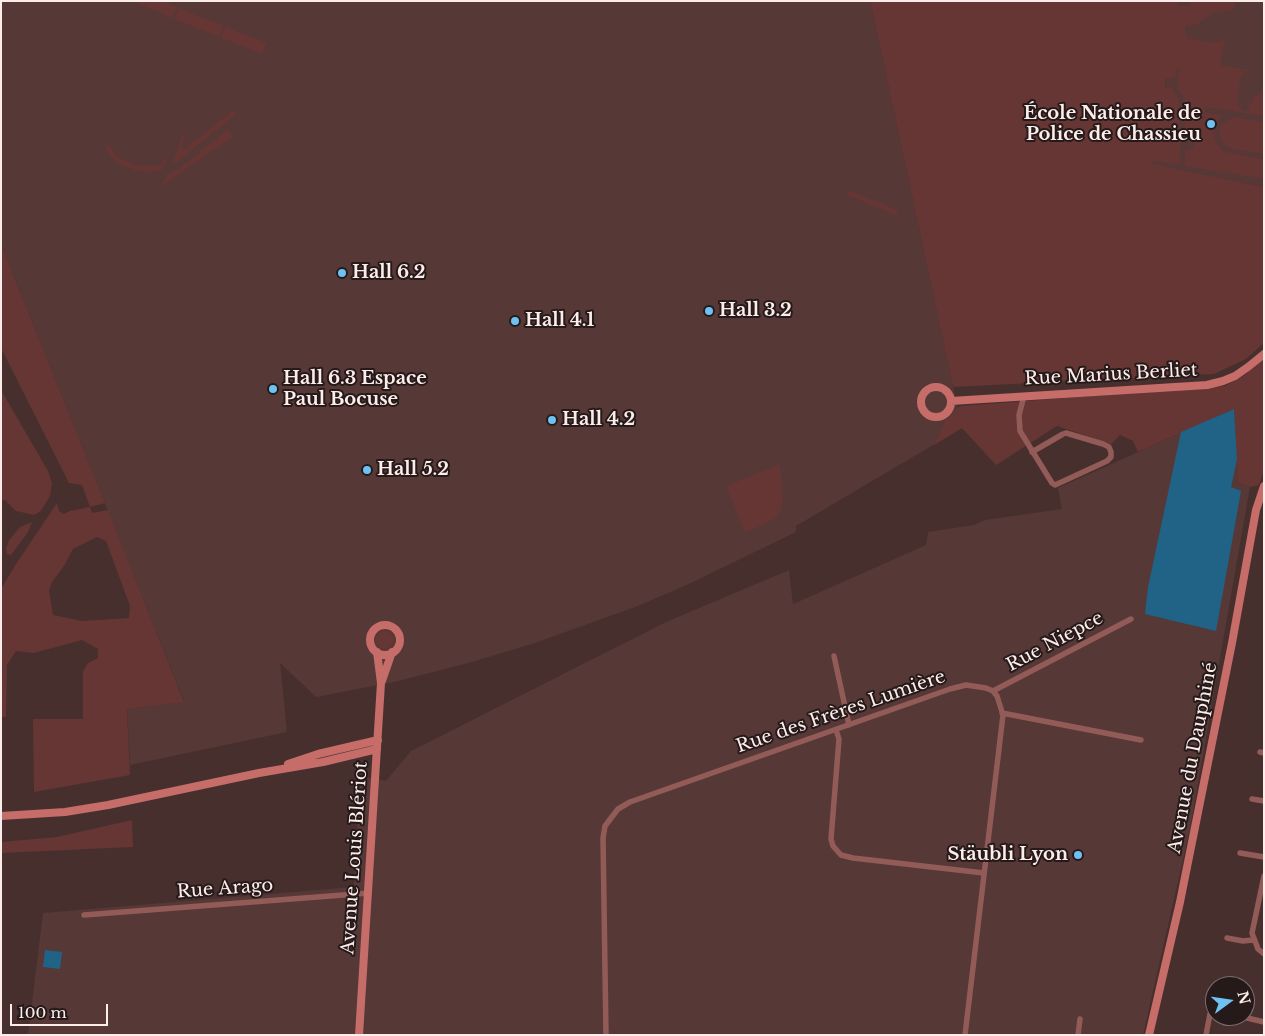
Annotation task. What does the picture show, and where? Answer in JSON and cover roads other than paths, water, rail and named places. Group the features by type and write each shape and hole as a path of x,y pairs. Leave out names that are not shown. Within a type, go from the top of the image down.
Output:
{"street":[{"name":"Rue Marius Berliet","path":"951,401 1207,385 1235,376 1264,354"},
{"path":"936,386 948,392 951,401 947,413 935,417 926,414 920,402 923,393 936,386"},
{"path":"1024,396 1018,424 1020,432 1032,452 1052,483 1055,485 1107,461 1111,452 1109,447 1103,444 1066,433 1032,452"},
{"name":"Avenue du Dauphiné","path":"1149,1035 1180,902 1232,643 1256,510 1264,486"},
{"name":"Rue Niepce","path":"993,692 1131,619"},
{"path":"387,625 394,628 398,635 399,644 392,652 382,654 370,643 371,634 379,626 387,625"},
{"name":"Avenue Louis Blériot","path":"359,1035 381,683 378,652"},
{"name":"Avenue Louis Blériot","path":"381,683 392,652"},
{"path":"834,656 849,725"},
{"name":"Rue des Frères Lumière","path":"606,1035 603,838 605,826 618,809 630,802 957,686 976,686 993,692"},
{"path":"965,1035 1002,712 997,696 993,692"},
{"path":"1002,712 1141,740"},
{"path":"836,730 839,740 831,839 833,846 840,855 984,873"},
{"path":"259,773 318,754 378,740"},
{"path":"1,816 93,808 259,773 323,762 377,749"},
{"path":"1252,799 1264,802"},
{"path":"1240,853 1264,857"},
{"path":"1264,876 1252,933 1258,948 1264,954"},
{"name":"Rue Arago","path":"84,915 369,893"},
{"path":"1227,938 1243,941 1254,940"},
{"path":"1078,1035 1080,1019"}],"water":[{"path":"1234,409 1237,459 1231,487 1241,491 1216,631 1145,614 1148,587 1181,432"},
{"path":"45,950 62,952 60,969 43,967"}],"place":[{"name":"École Nationale de Police de Chassieu","path":"1211,124"},
{"name":"Hall 6.2","path":"342,273"},
{"name":"Hall 3.2","path":"709,311"},
{"name":"Hall 4.1","path":"515,321"},
{"name":"Hall 6.3 Espace Paul Bocuse","path":"273,389"},
{"name":"Hall 4.2","path":"552,420"},
{"name":"Hall 5.2","path":"367,470"},
{"name":"Stäubli Lyon","path":"1078,855"}]}
